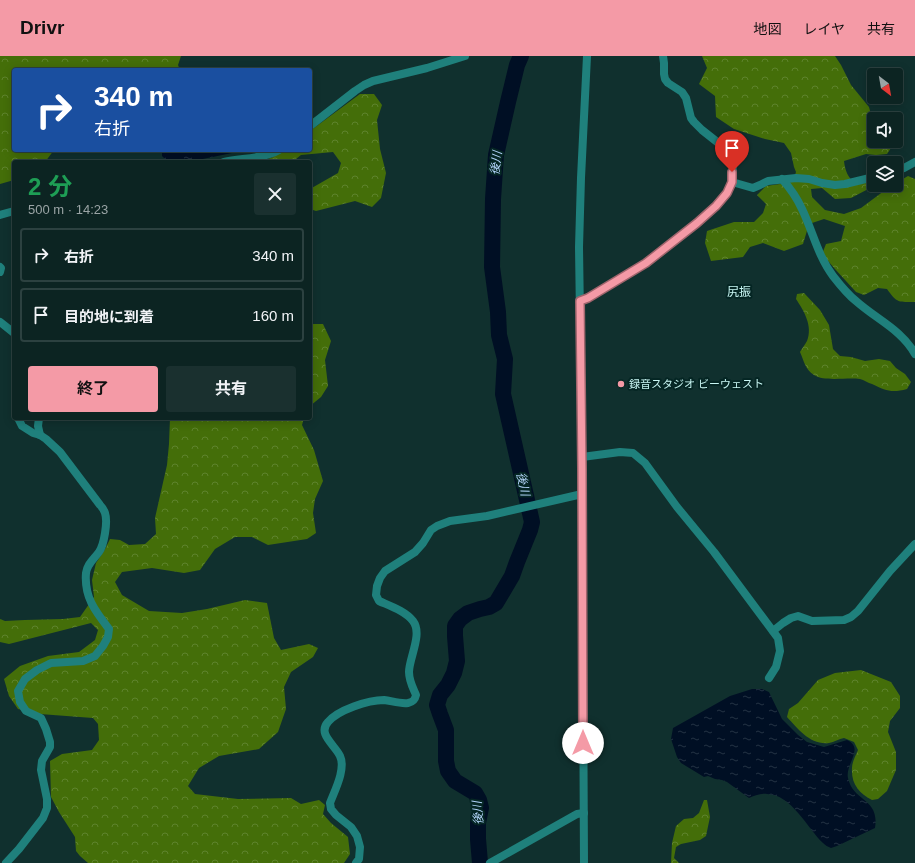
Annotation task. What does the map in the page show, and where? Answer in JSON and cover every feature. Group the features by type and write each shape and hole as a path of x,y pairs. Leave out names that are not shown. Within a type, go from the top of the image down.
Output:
{"street":[{"path":"312,124 355,91 373,81 427,68 465,56"},
{"path":"584,863 582,457 579,247 587,56"},
{"path":"580,301 588,298 646,263 716,206 727,193 732,182 733,164 730,157 726,150 694,122 686,98 682,92 665,79 663,56"},
{"path":"237,160 276,152"},
{"path":"903,168 915,162"},
{"path":"732,182 753,188 768,181 782,179 803,178 835,185 867,179"},
{"path":"782,179 789,187 802,208 818,249 832,274 856,301 902,336 911,346 915,354"},
{"path":"0,215 12,211"},
{"path":"0,267 0,272"},
{"path":"0,322 12,331"},
{"path":"6,863 43,818 47,808 47,799 41,770 42,761 50,747 50,742 46,729 40,718 26,711 20,702 18,691 25,679 37,670 51,663 83,661 95,656 108,637 109,629 98,615 87,596 86,572 90,562 99,552 103,544 106,520 105,513 60,452 46,439 22,426 19,420"},
{"path":"39,420 38,426 40,435"},
{"path":"582,457 620,452 633,454 645,463 778,638 780,651 776,667 769,678"},
{"path":"356,863 359,858 360,847 357,836 351,827 336,816 331,809 330,803 342,766 340,756 325,735 324,730 326,723 350,708 366,702 383,700 404,704 415,700 416,696 409,680 409,671 416,636 416,627 405,614 379,601 376,595 380,578 385,571 415,552 431,530 437,526 450,521 487,516 582,494"},
{"path":"773,630 791,618 798,616 812,620 844,620 851,617 858,611 890,571 915,544"},
{"path":"490,863 577,814 584,813"}],"green space":[{"path":"0,56 181,56 178,65 179,68 12,68 12,152 52,152 46,160 12,160 12,181 0,184"},
{"path":"702,56 835,56 851,85 869,107 870,112 867,112 867,148 891,148 887,154 866,154 844,161 847,174 850,179 855,184 867,181 867,190 851,198 835,199 822,188 811,189 812,197 825,210 844,214 861,208 883,192 903,192 903,179 908,176 915,179 915,302 898,301 887,289 878,288 864,295 856,292 822,254 826,244 841,241 845,226 824,219 809,224 803,244 784,251 763,243 750,247 743,257 711,261 705,243 707,231 734,222 754,222 763,213 766,204 757,195 766,186 793,181 796,172 791,153 784,143 765,139 734,129 716,117 715,96 699,84 707,68"},
{"path":"360,94 374,94 382,105 377,120 380,149 386,173 381,198 372,207 355,201 316,211 312,210 312,188 338,173 341,163 333,152 301,155 295,160 266,160 282,152 312,152 312,130"},
{"path":"804,293 820,310 829,325 833,349 840,356 865,361 879,359 890,361 896,368 905,374 911,382 907,389 889,391 860,379 830,379 819,377 811,373 805,365 800,352 809,335 807,319 796,299 797,294"},
{"path":"312,324 323,324 331,341 325,360 328,386 321,397 312,404"},
{"path":"170,420 303,420 302,425 314,450 323,481 315,499 313,513 316,533 307,539 268,545 252,537 235,537 215,549 200,570 184,573 152,568 122,572 115,582 122,595 149,611 182,613 245,600 267,603 274,638 281,650 309,644 318,648 313,657 291,672 284,687 286,709 278,732 259,749 219,756 199,768 188,786 195,794 238,799 291,798 301,804 319,800 325,805 323,814 331,823 348,837 350,854 344,863 88,863 76,851 75,837 51,797 50,761 62,754 92,750 99,740 98,724 93,718 40,714 18,709 9,696 4,679 20,666 48,656 79,652 95,640 98,630 91,623 9,644 0,642 0,619 5,621 80,617 94,597 92,580 96,563 110,539 120,540 129,545 145,544 156,534 155,518 167,465"},
{"path":"861,670 891,682 900,696 900,708 890,721 888,732 896,752 896,770 887,791 878,799 872,800 863,794 854,783 852,766 858,750 854,742 844,738 829,743 822,743 810,739 787,717 789,709 798,703 818,680 835,673"},
{"path":"704,800 707,800 710,817 706,836 700,840 681,844 676,847 674,858 679,863 671,863 672,843 676,826 684,819 693,818 699,813"}],"water":[{"path":"162,152 237,152 198,160 166,160 162,156"},
{"path":"752,689 762,689 769,692 782,719 807,742 824,747 847,740 852,743 854,752 849,767 848,778 855,792 870,805 874,811 875,828 831,848 817,837 798,813 784,800 776,796 765,794 749,798 727,782 708,776 704,777 681,763 677,757 671,739 673,728 730,696"}],"waterway":[{"name":"後川","path":"480,863 478,823 481,808 479,800 475,793 455,781 448,771 446,761 446,730 437,705 440,695 448,685 454,673 457,661 455,626 460,619 468,613 489,607 496,603 512,576 532,522 503,394 505,359 499,335 498,312 492,267 493,199 496,155 517,65 521,56"}],"place":[{"name":"録音スタジオ ビーウェスト","path":"621,384"}],"district":[{"name":"尻振","path":"739,292"}],"route":[{"path":"583,743 580,301 588,298 646,263 697,223 716,206 727,193 732,182 732,172"}]}
